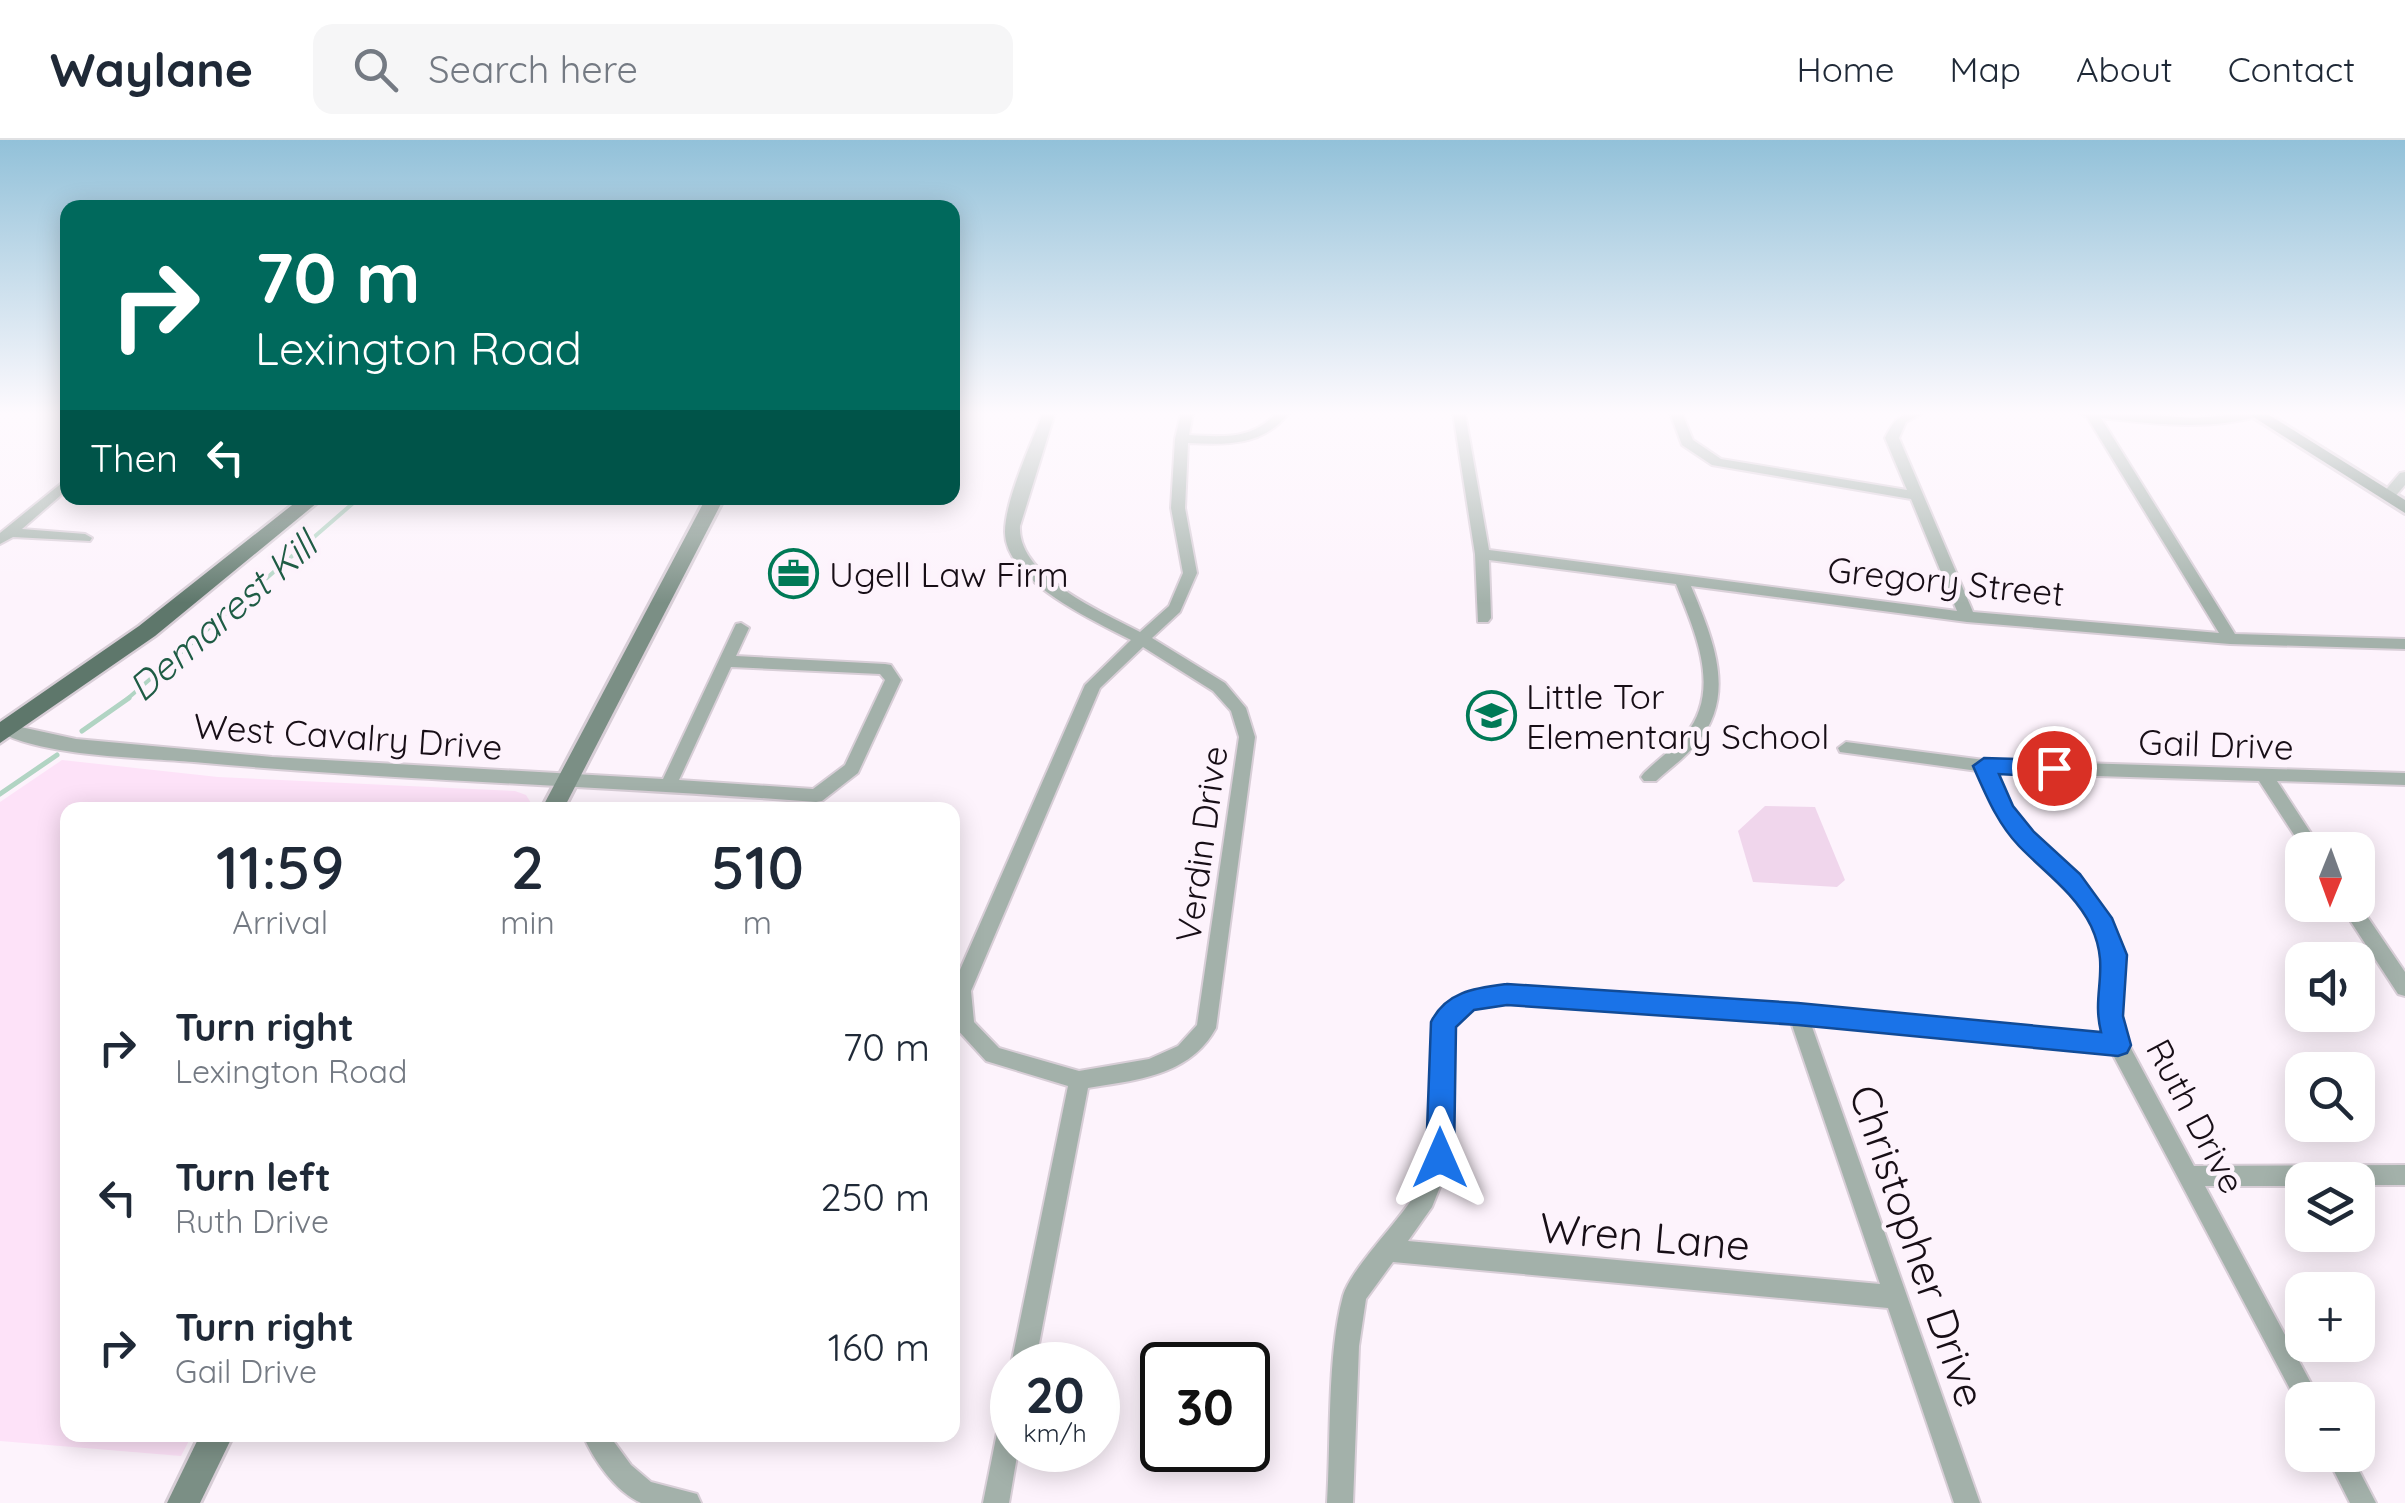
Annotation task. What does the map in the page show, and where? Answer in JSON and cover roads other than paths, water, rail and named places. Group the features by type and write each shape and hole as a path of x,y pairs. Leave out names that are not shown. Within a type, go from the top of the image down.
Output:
{"main road":[{"path":"3,732 160,622 304,505"}],"street":[{"name":"Verdin Drive","path":"1029,477 1011,533 1016,558 1038,578 1216,684 1238,708 1247,737 1206,1028 1185,1052 1152,1068 1079,1080"},
{"path":"1028,1342 1079,1080 993,1055 964,1026 961,991 1093,685 1138,639 1176,608 1190,573 1178,508 1180,477"},
{"path":"1469,477 1482,554 1483,618"},
{"path":"1802,477 1915,496"},
{"path":"1907,477 1967,617"},
{"path":"2128,477 2230,639"},
{"path":"2357,477 2405,508"},
{"path":"2388,496 2405,477"},
{"path":"5,536 60,489"},
{"path":"556,802 712,505"},
{"path":"5,536 85,538"},
{"name":"Gregory Street","path":"1482,554 1967,617 2230,639 2405,644"},
{"path":"1650,776 1696,734 1715,685 1711,656 1681,579"},
{"path":"669,784 741,628"},
{"name":"West Cavalry Drive","path":"3,732 81,746 264,764 669,784 816,796 852,769 893,680 885,669 724,661"},
{"name":"Gail Drive","path":"1846,748 1984,766 2405,779"},
{"name":"Ruth Drive","path":"1984,766 2004,811 2026,838 2072,880 2100,918 2114,955 2110,1016 2118,1045 2298,1382"},
{"path":"2265,777 2301,832"},
{"path":"2360,922 2405,988"},
{"path":"2382,957 2405,957"},
{"path":"1340,1503 1348,1346 1355,1295 1424,1200 1440,1158 1444,1022 1468,1000 1507,994 1798,1014 2118,1045"},
{"name":"Christopher Drive","path":"1798,1014 1967,1503"},
{"path":"2188,1176 2405,1175"},
{"name":"Wren Lane","path":"1386,1250 1896,1297"},
{"path":"183,1503 214,1442"},
{"path":"600,1442 630,1486 659,1500 688,1503"},
{"path":"996,1503 1002,1472"},
{"path":"2347,1472 2363,1503"}],"waterway":[{"name":"Demarest Kill","path":"126,700 351,505"},
{"name":"Demarest Kill","path":"82,731 129,698"},
{"name":"Demarest Kill","path":"0,794 57,755"}],"place":[{"name":"Ugell Law Firm","path":"794,574"},
{"name":"Little Tor Elementary School","path":"1491,716"}]}
